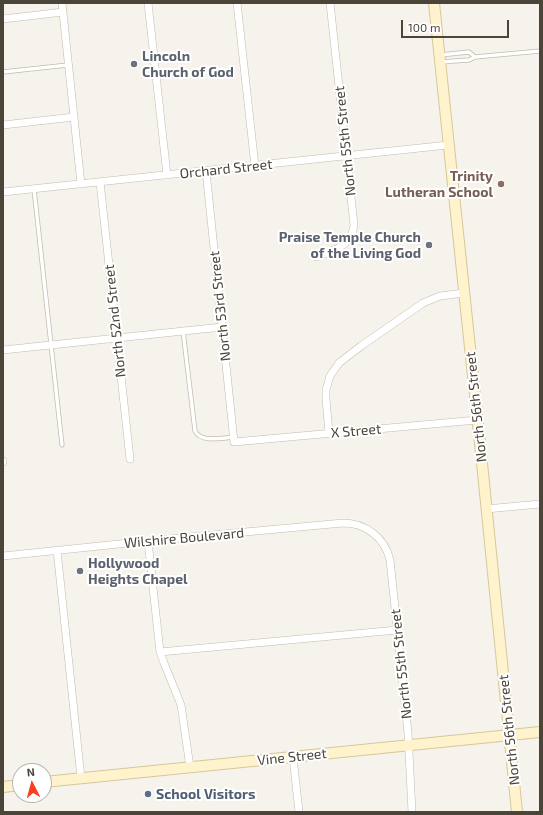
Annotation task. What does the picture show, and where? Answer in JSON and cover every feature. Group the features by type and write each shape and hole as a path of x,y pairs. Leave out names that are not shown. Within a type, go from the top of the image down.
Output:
{"main road":[{"name":"North 56th Street","path":"434,3 517,812"},
{"name":"Vine Street","path":"52,781 540,732"}],"street":[{"path":"62,3 81,184"},
{"path":"148,3 167,175"},
{"path":"238,3 255,166"},
{"name":"North 55th Street","path":"316,257 341,247 348,241 352,234 354,225 330,3"},
{"path":"3,19 63,12"},
{"path":"3,125 74,118"},
{"name":"Orchard Street","path":"3,192 448,145"},
{"name":"North 53rd Street","path":"206,171 234,439"},
{"name":"North 52nd Street","path":"100,182 130,459"},
{"path":"329,433 326,390 330,376 339,363 423,303 440,296 464,293"},
{"path":"3,350 222,327"},
{"name":"X Street","path":"234,439 329,433 477,420"},
{"path":"486,509 540,504"},
{"name":"Wilshire Boulevard","path":"3,556 343,523 364,527"},
{"name":"North 55th Street","path":"364,527 373,532 379,538 387,550 390,560 409,745 412,812"},
{"path":"148,541 160,652 181,705 190,767"},
{"path":"57,550 81,778"},
{"path":"160,652 397,630"},
{"path":"293,757 299,812"}],"lane":[{"path":"440,59 469,60 475,57 540,51"},
{"path":"440,59 468,52 475,57"},
{"path":"3,72 68,65"},
{"path":"34,189 62,445"},
{"path":"184,331 195,431 200,437 234,439"}],"place":[{"name":"Lincoln Church of God","path":"134,64"},
{"name":"Trinity Lutheran School","path":"501,184"},
{"name":"Praise Temple Church of the Living God","path":"429,245"},
{"name":"Hollywood Heights Chapel","path":"80,571"},
{"name":"School Visitors","path":"148,794"}]}
